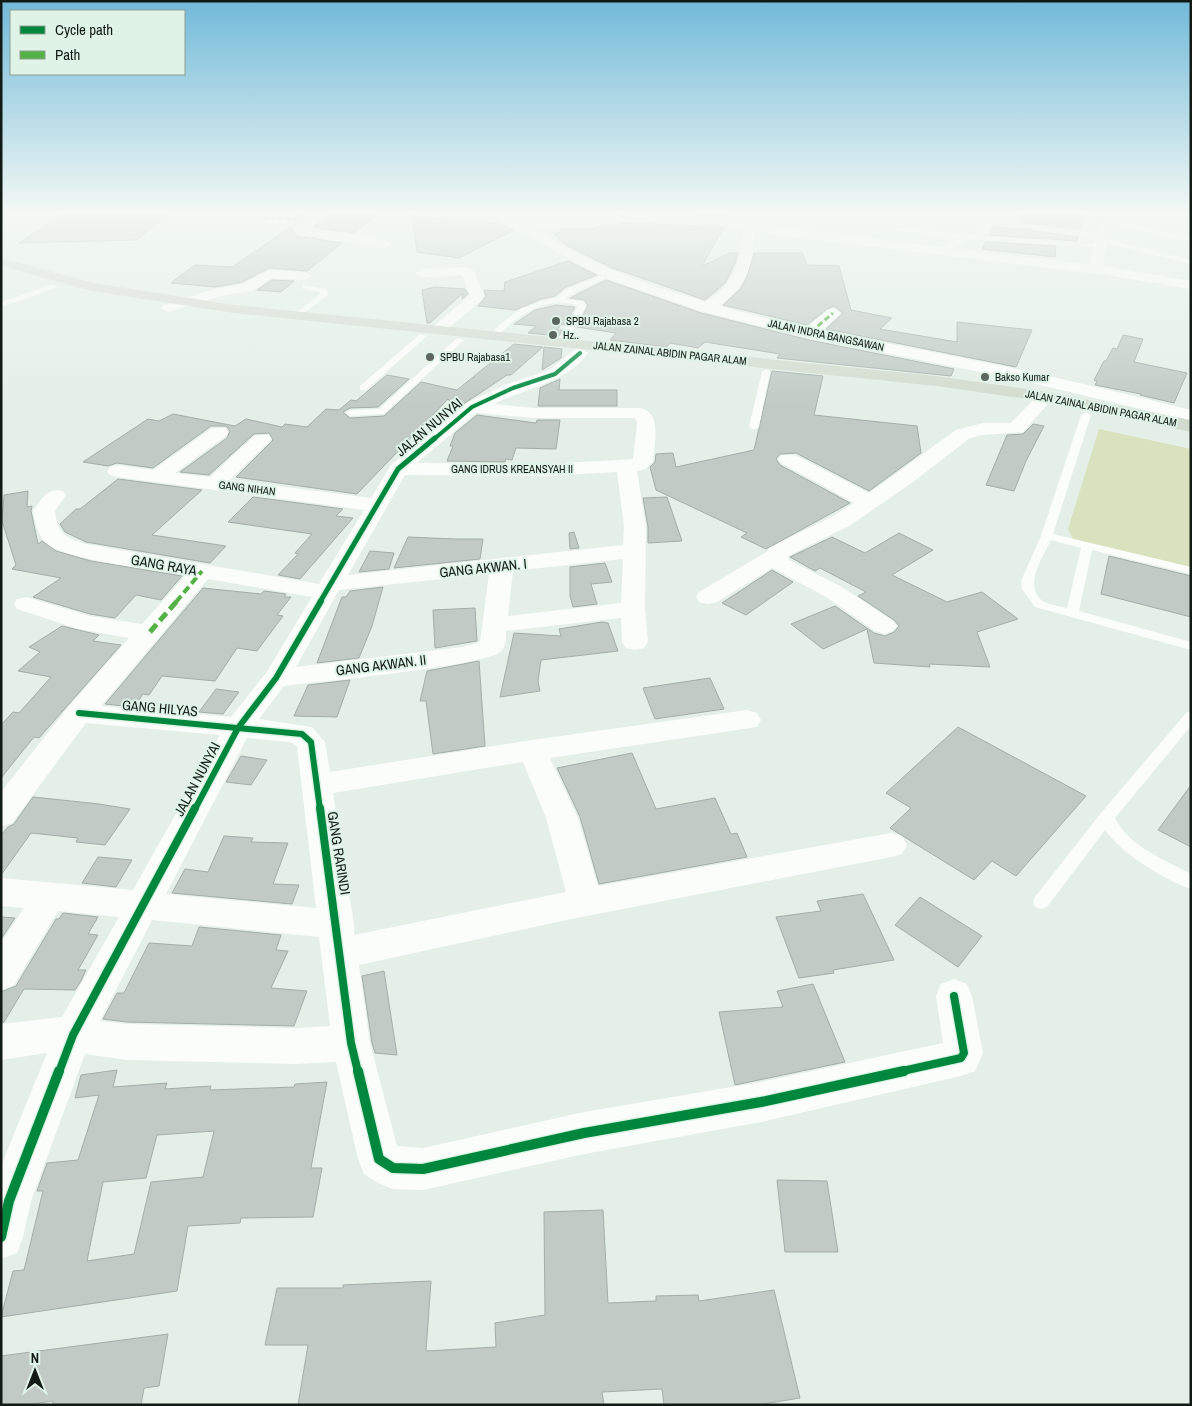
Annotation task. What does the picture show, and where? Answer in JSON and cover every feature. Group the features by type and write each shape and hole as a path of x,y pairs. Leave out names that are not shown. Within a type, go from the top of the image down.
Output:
{"highway":[{"name":"JALAN ZAINAL ABIDIN PAGAR ALAM","path":"17,277 54,287 176,305 423,336 571,347 954,383 1048,397 1191,426"},
{"name":"JALAN ZAINAL ABIDIN PAGAR ALAM","path":"56,277 176,305 494,335 571,347 766,372 937,390 1038,405 1191,437"}],"street":[{"path":"176,305 223,291 247,288 266,277"},
{"path":"281,277 305,282"},
{"path":"439,329 474,301 477,295 469,277"},
{"name":"JALAN INDRA BANGSAWAN","path":"618,277 654,291 702,306 811,332 1062,384 1191,416"},
{"path":"702,306 733,289 741,277"},
{"path":"1140,277 1191,285"},
{"path":"1165,277 1191,281"},
{"path":"811,332 833,313"},
{"name":"JALAN NUNYAI","path":"4,1213 73,1035 238,728 276,678 398,469 472,407 513,388 555,374 571,347"},
{"path":"708,597 776,556 777,553 841,521 906,478 963,434 983,429 1016,428 1038,405"},
{"path":"472,407 534,414 640,413 643,415 646,423 644,458 638,465 626,466 635,527 633,551 635,642"},
{"path":"159,475 219,432"},
{"path":"214,484 262,439"},
{"path":"788,459 869,502"},
{"name":"GANG IDRUS KREANSYAH II","path":"398,469 547,470 626,466"},
{"name":"GANG NIHAN","path":"117,471 377,505"},
{"name":"GANG RAYA","path":"56,495 44,511 46,529 55,541 82,550 202,572 330,588"},
{"name":"GANG AKWAN. I","path":"330,588 633,551"},
{"path":"776,556 780,564 834,592 884,626"},
{"path":"489,637 502,566"},
{"path":"1,815 79,713 202,572"},
{"path":"26,604 83,624 114,630 150,632"},
{"name":"GANG AKWAN. II","path":"276,678 463,655 489,637 633,609"},
{"name":"GANG HILYAS","path":"79,713 238,728"},
{"path":"316,785 532,750 747,720"},
{"name":"GANG RARINDI","path":"238,728 302,734 311,742 339,939 351,1043 380,1159 394,1168 423,1169 584,1134 761,1102 961,1058 964,1052 954,996"},
{"path":"532,750 562,818 586,903"},
{"path":"1,892 143,904 244,917 339,939 586,903 891,845"},
{"path":"1,974 50,895"},
{"path":"1,1042 50,1035 73,1035 127,1042 297,1046 351,1043"}],"lane":[{"path":"494,335 517,314 559,300 570,291 605,277"},
{"path":"297,316 324,295 324,291 305,282"},
{"path":"1,305 54,287"},
{"path":"559,300 577,303 582,306 571,347"},
{"path":"370,389 363,388 423,336"},
{"path":"350,413 381,412 400,392 460,340"},
{"path":"754,426 766,372"},
{"path":"1086,415 1047,536 1027,581 1028,590 1039,604 1191,646"},
{"path":"1047,536 1191,571"},
{"path":"1072,613 1087,546"},
{"path":"1041,902 1107,817 1191,716"},
{"path":"1107,817 1109,826 1122,839 1191,882"}],"green space":[{"path":"1099,429 1191,449 1191,568 1073,539 1068,529"}],"building":[{"path":"180,277 252,277 242,282 216,287 171,283"},
{"path":"521,277 593,277 566,287 555,296 541,299 515,310 478,306 486,296 484,290 504,291 505,282"},
{"path":"638,277 728,277 725,283 705,300"},
{"path":"747,277 842,277 851,310 892,318 880,329 957,342 957,322 1032,330 1016,367 826,329 843,313 834,306 827,309 807,325 723,305 741,288"},
{"path":"272,280 294,281 281,292 257,290"},
{"path":"606,280 701,313 809,340 954,369 951,376 777,358 780,354 705,342 698,348 670,343 667,347 610,340 616,333 577,327 588,305 584,300 570,298"},
{"path":"435,287 465,289 468,294 462,299 463,293 430,323 427,323 422,290"},
{"path":"556,305 575,307 565,325 561,324 557,330 562,330 559,336 528,333 536,326 514,324 535,310"},
{"path":"1123,335 1143,339 1134,362 1187,373 1174,403 1095,385 1097,381 1094,380 1104,361 1106,361 1113,348 1117,349"},
{"path":"514,344 543,347 511,375 507,375 456,409 448,399 357,494 236,477 273,440 269,433 254,434 209,475 180,472 227,438 230,431 226,426 211,426 153,468 117,463 108,466 83,462 148,419 159,421 173,414 235,426 246,419 282,427 285,424 307,427 326,409 339,410 351,400 356,401 387,375 409,379 378,407 350,408 343,412 350,418 384,416 421,382 457,390"},
{"path":"544,347 562,349 561,358 542,370"},
{"path":"772,371 823,376 814,415 917,426 921,453 869,491 796,453 780,454 776,459 780,465 850,503 766,549 741,537 747,533 656,490 650,467 655,462 656,454 673,453 676,467 754,450"},
{"path":"560,379 559,390 617,390 617,406 538,406 540,388"},
{"path":"477,415 536,423 537,420 560,420 556,449 516,448 512,460 506,459 505,462 447,461 453,446 450,446 455,433"},
{"path":"1033,424 1044,426 1026,461 1014,491 986,485 1007,435 1023,434"},
{"path":"118,479 202,490 152,535 226,546 210,563 86,542 65,532 60,524 76,509 80,509"},
{"path":"28,491 27,507 32,506 31,511 38,544 42,541 56,551 91,561 182,576 161,600 136,595 115,618 90,614 33,597 61,578 12,569 16,565 2,521 4,495"},
{"path":"253,497 343,509 336,516 353,518 300,579 278,575 298,554 295,553 312,534 228,522"},
{"path":"667,497 682,541 648,543 648,527 643,498"},
{"path":"574,532 579,548 570,549 569,533"},
{"path":"899,533 933,550 892,575 947,602 982,592 1018,619 977,632 990,667 929,664 930,667 874,663 867,629 823,649 791,624 835,606 874,633 885,636 894,632 899,626 894,620 858,596 866,592 820,568 815,571 790,557 832,537 865,553"},
{"path":"408,537 483,539 480,559 394,568"},
{"path":"370,551 394,553 389,569 359,572"},
{"path":"1109,556 1191,576 1191,617 1101,594"},
{"path":"605,563 612,582 591,584 597,604 573,607 570,596 570,567"},
{"path":"772,570 793,582 746,615 722,603"},
{"path":"383,587 372,626 359,658 317,663 342,597 346,597 350,591"},
{"path":"203,588 261,594 264,591 286,594 284,597 291,597 277,615 283,616 257,651 237,648 215,681 162,676 149,695 143,694 134,707 105,704"},
{"path":"475,608 477,641 435,648 433,610"},
{"path":"602,622 608,623 618,651 541,660 538,681 540,691 500,697 514,633 561,636 559,629"},
{"path":"62,626 99,635 93,641 121,645 39,738 34,737 1,778 1,725 13,712 19,713 51,677 18,671 40,652 29,647"},
{"path":"479,661 485,746 433,754 426,701 420,701 427,671"},
{"path":"710,678 724,709 655,719 643,688"},
{"path":"350,680 337,717 294,716 308,685"},
{"path":"216,689 239,692 223,714 199,712"},
{"path":"958,727 1086,796 1016,876 992,861 974,880 890,828 911,808 886,793"},
{"path":"632,753 656,809 715,798 731,834 737,833 747,857 599,884 580,817 557,768"},
{"path":"241,756 267,760 251,785 226,782"},
{"path":"1191,785 1191,847 1158,830"},
{"path":"33,797 130,809 105,845 76,842 78,838 31,833 1,875 1,835 8,827 14,824"},
{"path":"224,836 253,838 251,842 288,843 273,884 299,885 292,904 172,893 185,869 208,872"},
{"path":"98,857 132,860 116,887 82,883"},
{"path":"863,894 894,960 833,970 834,973 799,978 776,917 821,911 817,901"},
{"path":"920,897 982,936 958,967 895,925"},
{"path":"63,913 98,917 88,934 98,935 78,970 86,970 81,981 75,990 24,989 4,1022 1,1022 1,992 16,986 56,919 59,919"},
{"path":"1,917 15,918 1,939"},
{"path":"199,927 281,935 276,950 288,951 271,988 307,991 294,1026 127,1022 103,1019 117,993 124,993 149,943 192,946"},
{"path":"384,971 397,1055 375,1053 372,1043 362,976"},
{"path":"813,984 845,1062 735,1085 719,1012 783,1007 777,991"},
{"path":"117,1070 113,1087 167,1083 165,1089 211,1086 210,1090 294,1087 295,1084 327,1082 311,1168 322,1168 313,1217 241,1218 240,1223 188,1226 177,1291 1,1317 13,1271 24,1270 43,1191 37,1191 47,1163 78,1160 99,1095 75,1098 81,1075","holes":["214,1131 203,1177 151,1182 134,1254 87,1261 103,1182 146,1178 157,1135"]},
{"path":"777,1180 827,1181 838,1252 785,1252"},
{"path":"603,1210 608,1303 656,1301 656,1296 698,1295 699,1301 774,1290 800,1398 757,1405 664,1405 662,1389 602,1392 604,1405 298,1405 308,1345 265,1345 277,1288 343,1288 343,1285 431,1281 426,1351 496,1347 495,1323 545,1315 544,1212"},
{"path":"168,1334 159,1386 144,1388 141,1405 53,1405 53,1401 25,1405 1,1405 1,1356"}],"marked path":[{"path":"811,332 833,313"},
{"path":"150,632 202,571"}],"cycle path":[{"path":"1,1237 9,1201 73,1035 238,728 276,678 398,469 472,407 513,388 555,374 580,353"},
{"path":"79,713 290,732 302,734 311,742 351,1043 379,1159 393,1168 423,1169 584,1133 761,1102 961,1058 964,1053 954,996"}],"place":[{"name":"SPBU Rajabasa 2","path":"556,321"},
{"name":"Hz..","path":"553,335"},
{"name":"SPBU Rajabasa1","path":"430,357"},
{"name":"Bakso Kumar","path":"985,377"}]}
